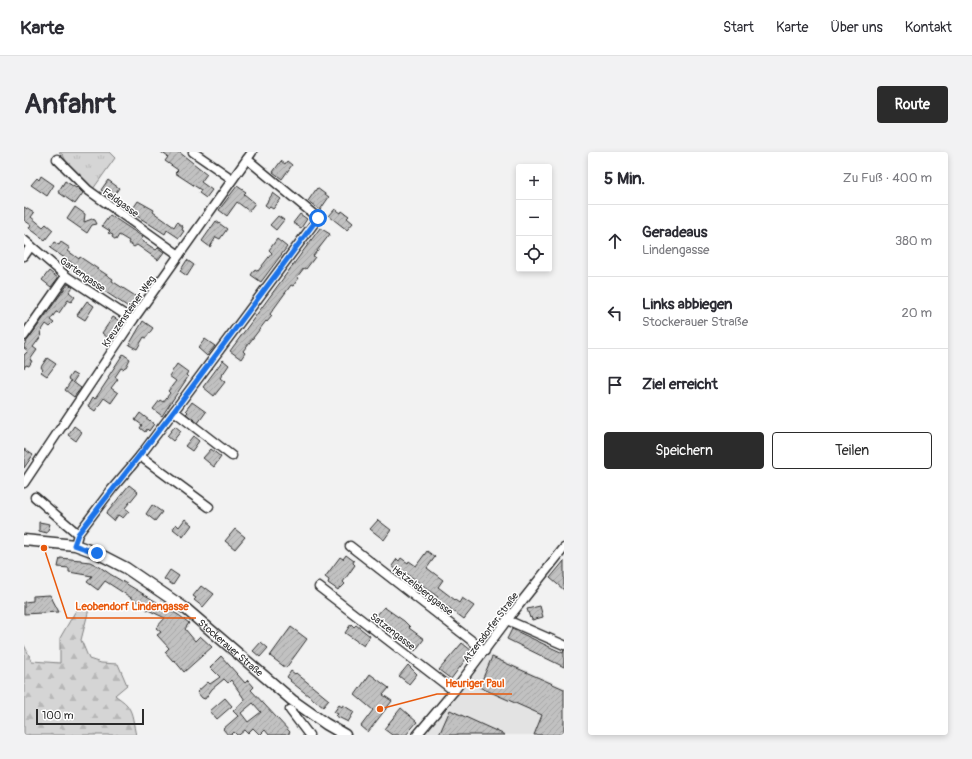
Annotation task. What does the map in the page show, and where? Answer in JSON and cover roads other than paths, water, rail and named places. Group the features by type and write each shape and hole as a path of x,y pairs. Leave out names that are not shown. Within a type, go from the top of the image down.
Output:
{"street":[{"path":"193,152 232,179"},
{"path":"74,545 78,534 112,489 140,456 318,218 249,155"},
{"name":"Kreuzensteiner Weg","path":"24,483 133,320 249,155"},
{"name":"Feldgasse","path":"57,159 88,190 179,255"},
{"name":"Gartengasse","path":"24,240 66,276 133,320"},
{"path":"24,256 31,246"},
{"path":"24,336 66,276"},
{"path":"174,411 232,456"},
{"path":"140,456 209,507"},
{"path":"35,497 78,534"},
{"name":"Stockerauer Straße","path":"24,540 74,545 97,553 126,568 164,593 211,629 292,700 326,724 345,735"},
{"name":"Hetzelsberggasse","path":"350,546 485,651"},
{"name":"Atzersdorfer Straße","path":"417,735 454,691 507,620 564,548"},
{"name":"Satzengasse","path":"319,587 454,691"},
{"path":"507,620 564,645"},
{"path":"290,710 309,735"}],"place":[{"name":"Leobendorf Lindengasse","path":"44,548"},
{"name":"Heuriger Paul","path":"380,709"}]}
